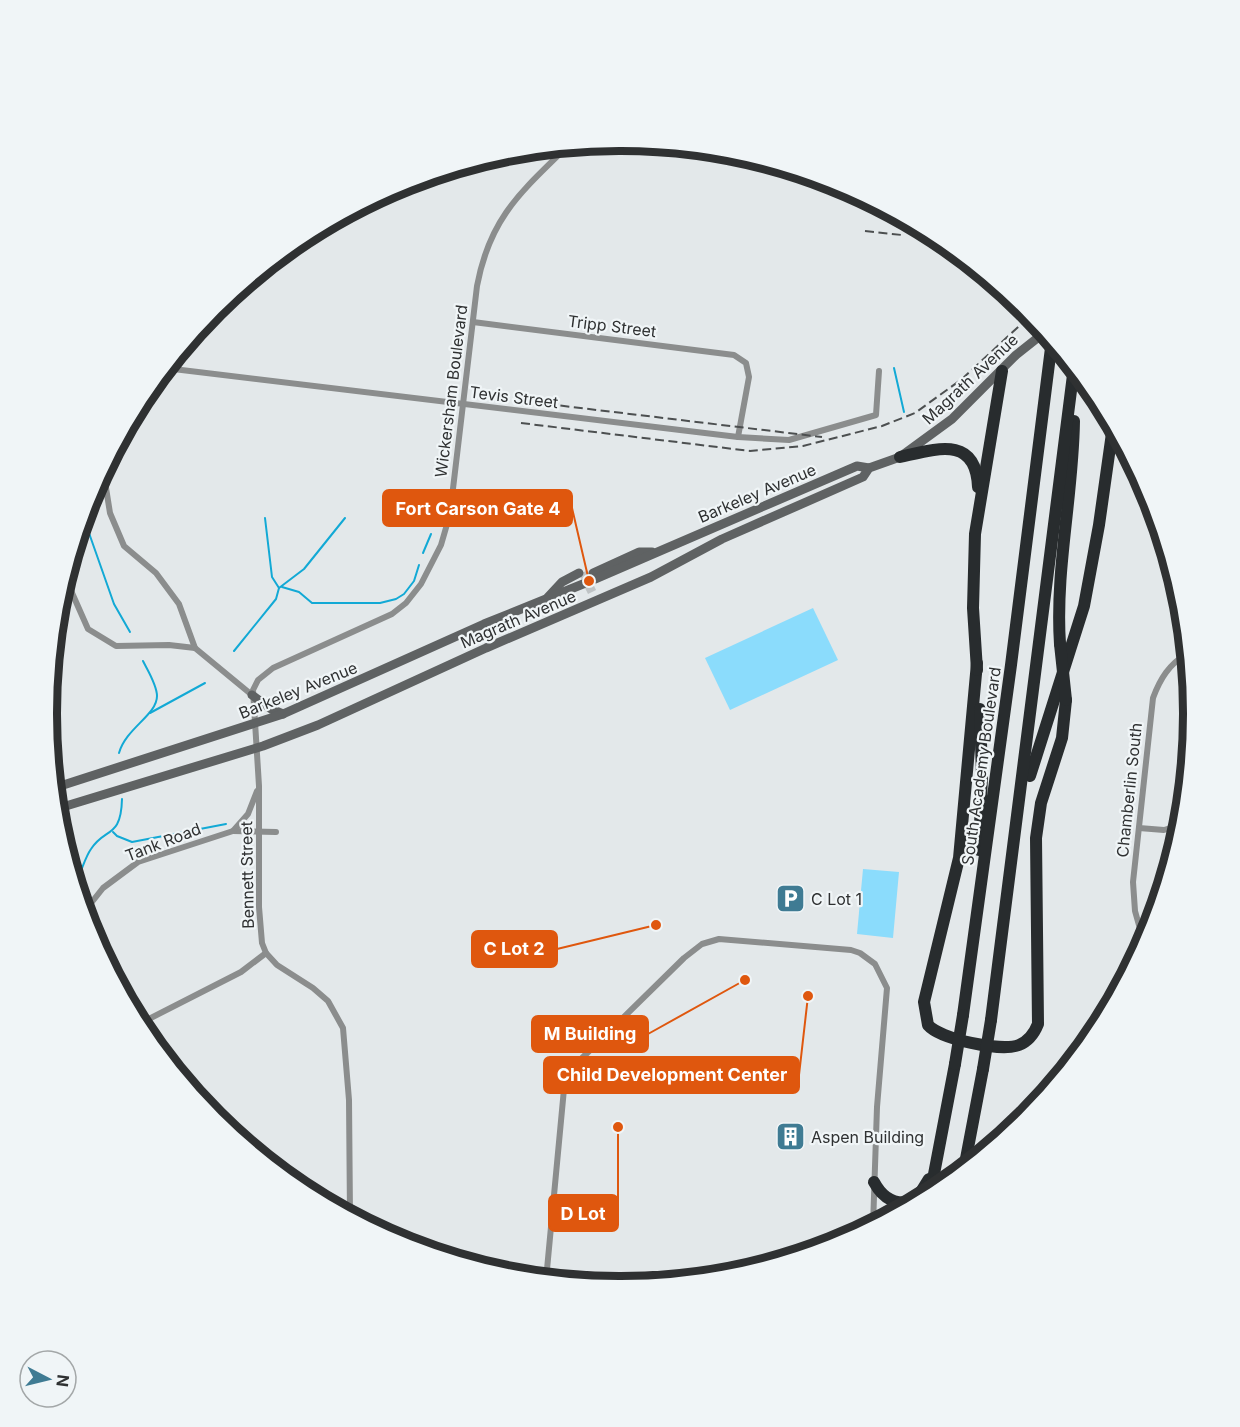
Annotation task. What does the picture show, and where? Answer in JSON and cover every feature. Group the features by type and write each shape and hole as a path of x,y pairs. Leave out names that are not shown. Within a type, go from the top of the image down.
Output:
{"highway":[{"name":"South Academy Boulevard","path":"932,1182 955,1064 975,933 1050,351"},
{"path":"975,933 982,776 973,566 978,507 1002,371"},
{"path":"966,1157 991,1020 1073,379"},
{"path":"977,663 959,858 924,1002 928,1025 946,1037 1013,1047 1026,1041 1038,1024 1036,838 1041,803 1062,738 1066,700 1059,611 1074,456 1074,381"},
{"path":"1015,842 1035,757 1084,606 1099,525 1111,438"},
{"path":"900,457 947,448 967,455 977,472 978,507"},
{"path":"924,1187 935,1167"},
{"path":"874,1182 886,1198 900,1201"}],"main road":[{"name":"Magrath Avenue","path":"65,806 257,748 318,725 486,648 651,577 722,538 863,477 869,468 900,457 952,419 1017,355 1039,337"},
{"name":"Barkeley Avenue","path":"657,552 624,554 594,576 657,552 857,466 869,468"},
{"name":"Barkeley Avenue","path":"62,786 284,714 484,624 547,599 564,598 582,581 562,582 547,599"},
{"path":"252,695 271,709 284,714"}],"street":[{"name":"Wickersham Boulevard","path":"252,695 256,683 273,668 392,614 416,592 441,545 447,526 479,273 497,224 519,194 560,154"},
{"name":"Tripp Street","path":"473,322 734,355 746,363 748,377 738,437"},
{"name":"Tevis Street","path":"175,369 738,437 789,440 876,415 879,371"},
{"path":"106,485 110,513 124,546 156,573 179,604 195,648 252,695 257,748"},
{"path":"71,591 88,629 116,646 169,645 195,648"},
{"name":"Chamberlin South","path":"1140,928 1133,882 1153,698 1159,681 1168,668 1180,659"},
{"name":"Bennett Street","path":"257,748 261,932 267,953"},
{"path":"233,831 248,813 259,786"},
{"path":"1139,828 1164,830 1171,828"},
{"name":"Tank Road","path":"91,904 103,888 138,862 233,831 276,832"},
{"path":"547,1272 563,1099 567,1079 578,1062 684,958 710,942 733,938 840,948 860,953 880,972 887,998 877,1107 873,1216"},
{"path":"148,1020 241,972 267,953 277,965 323,995 333,1008 343,1028 349,1100 350,1207"}],"shaded area":[{"path":"813,608 838,660 730,710 705,658"},
{"path":"863,869 899,872 893,938 857,934"}],"waterway":[{"path":"894,368 904,412"},
{"path":"265,518 272,577 279,588"},
{"path":"234,651 276,599 279,588 304,569 345,518"},
{"path":"88,530 114,604 130,632"},
{"path":"423,553 431,534"},
{"path":"282,587 299,592 312,603 380,603 396,599 404,594 414,581 419,565"},
{"path":"119,753 128,736 156,703 156,687 143,661"},
{"path":"150,713 205,683"},
{"path":"80,872 96,842 111,831 119,821 122,799"},
{"path":"113,832 132,842 226,824"}],"tunnel":[{"path":"581,578 593,573"},
{"path":"586,590 598,584"}],"railway":[{"path":"865,231 902,235"},
{"path":"521,423 750,451 803,446 882,426 915,413 962,379 1024,321"},
{"path":"547,404 822,437"}],"place":[{"name":"Fort Carson Gate 4","path":"589,581"},
{"name":"C Lot 1","path":"790,899"},
{"name":"C Lot 2","path":"656,925"},
{"name":"M Building","path":"745,980"},
{"name":"Child Development Center","path":"808,996"},
{"name":"D Lot","path":"618,1127"},
{"name":"Aspen Building","path":"790,1137"}]}
